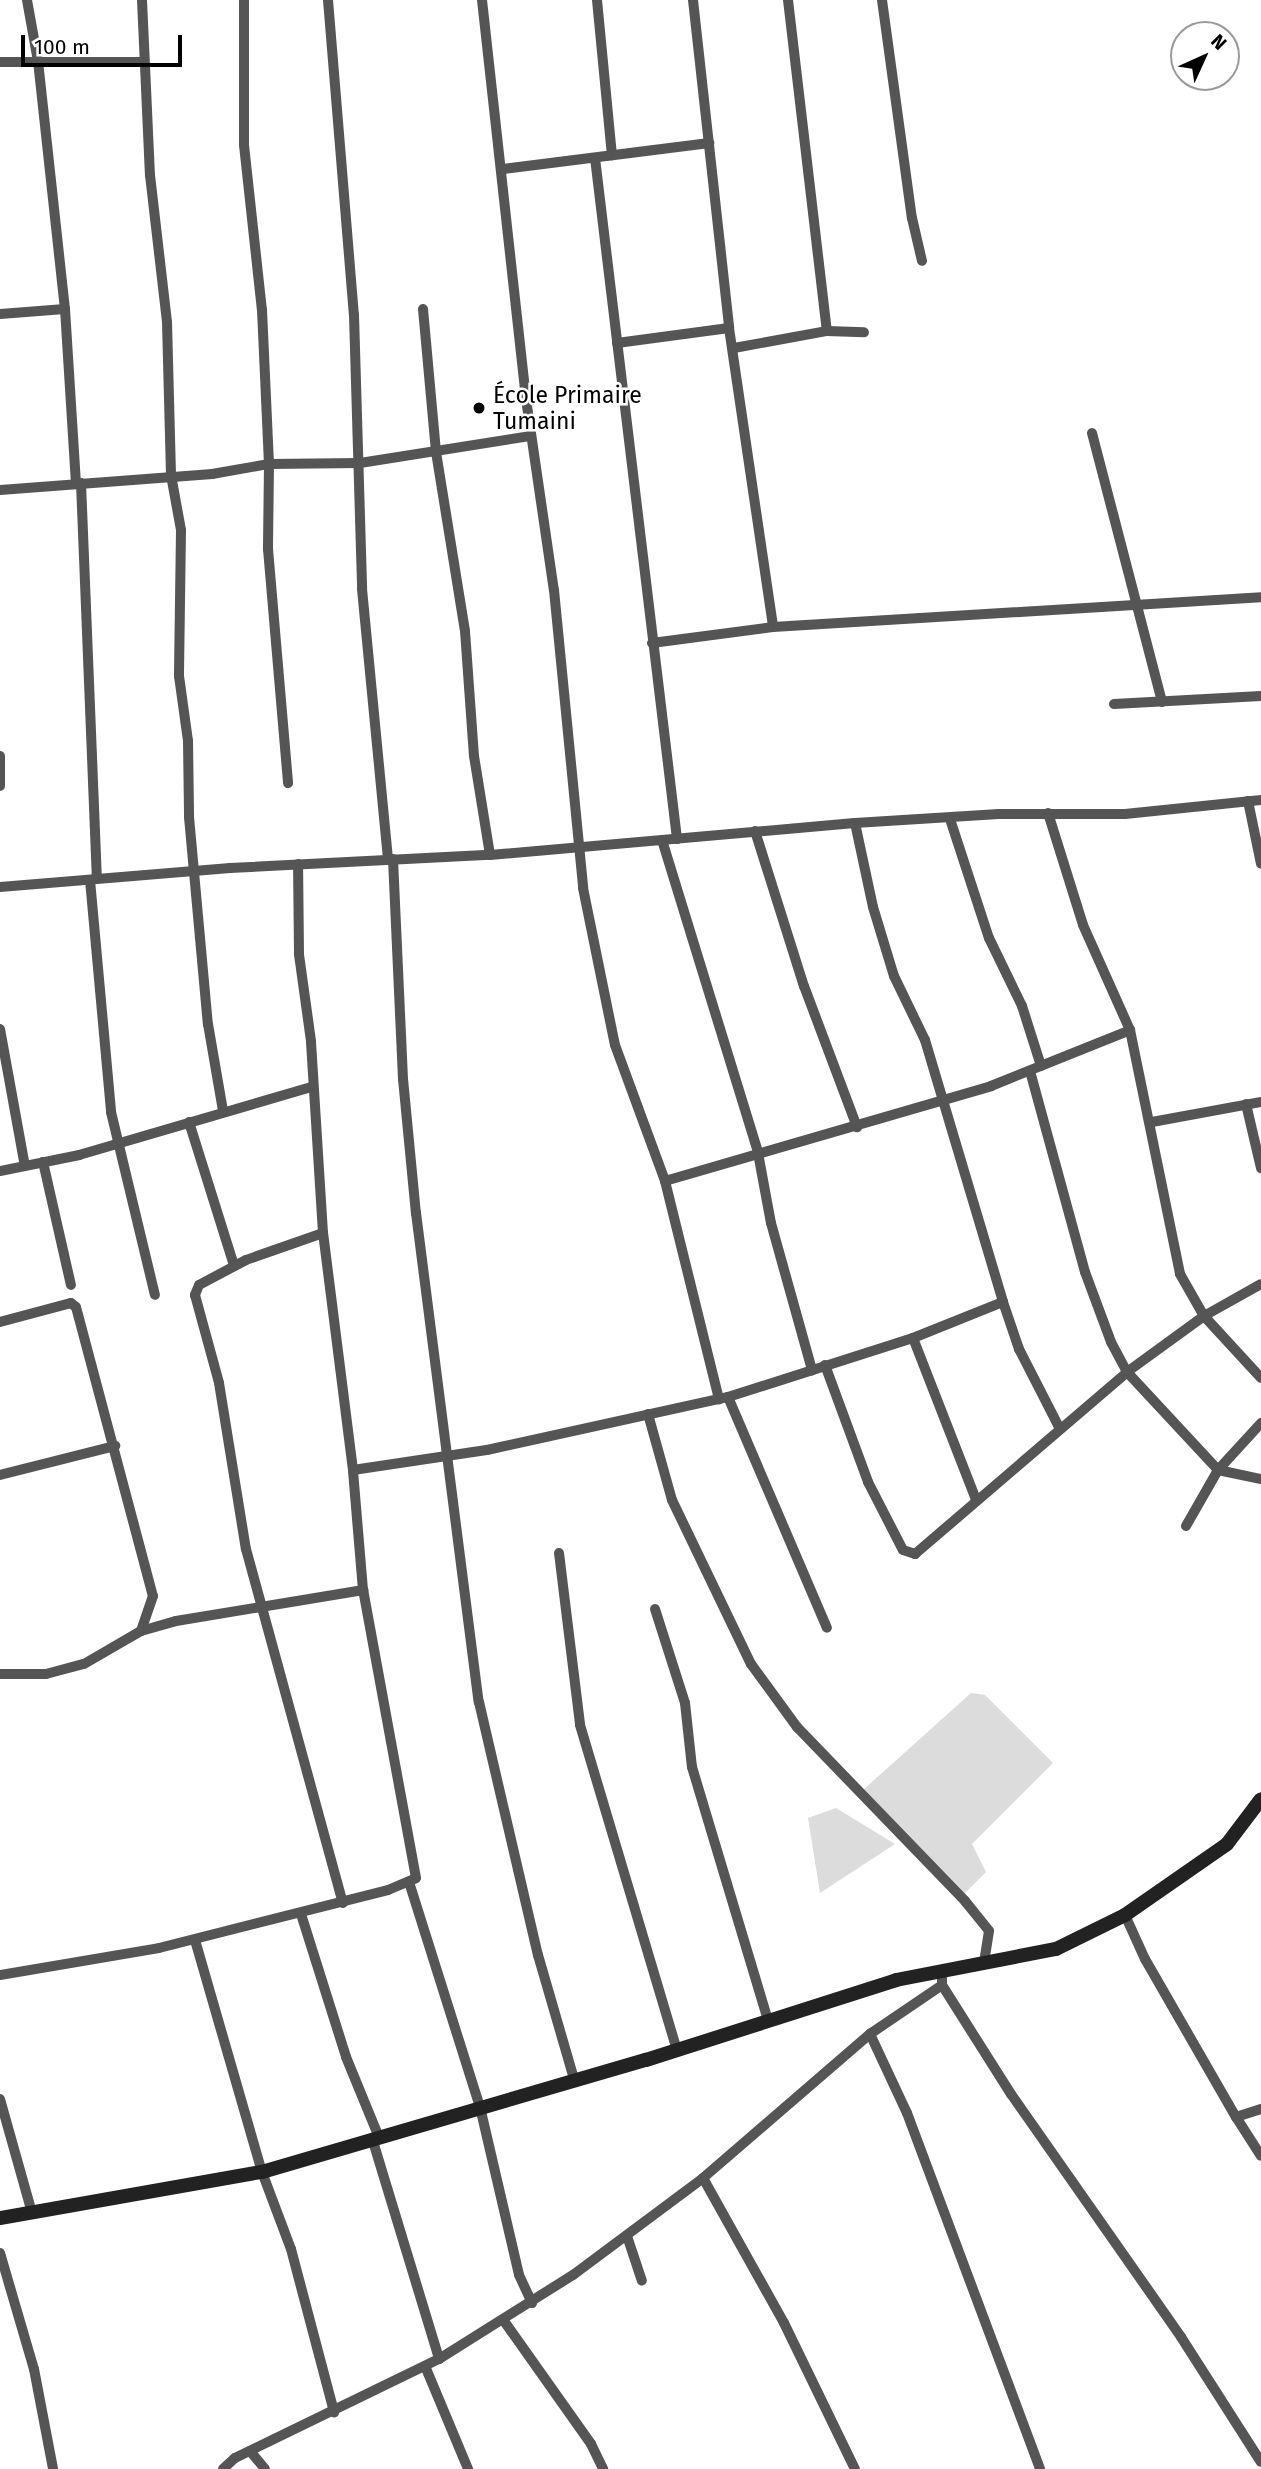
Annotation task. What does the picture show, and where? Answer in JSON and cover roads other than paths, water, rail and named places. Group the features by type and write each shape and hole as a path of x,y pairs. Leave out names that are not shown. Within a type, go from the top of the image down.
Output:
{"street":[{"path":"27,0 38,61 65,309 78,484 94,879 117,1144 155,1295"},
{"path":"142,0 150,175 167,322 171,475 181,530 179,676 188,741 195,871 211,1046 223,1111"},
{"path":"244,0 244,145 261,310 269,464 268,549 288,783"},
{"path":"328,0 354,315 362,589 390,860 403,1079 432,1351 450,1457 479,1702 538,1955 574,2079"},
{"path":"482,0 503,170 530,436 554,590 583,888 615,1045 665,1181 723,1398 827,1628"},
{"path":"597,0 612,155"},
{"path":"692,0 729,328 773,627"},
{"path":"788,0 827,331"},
{"path":"882,0 912,218 922,261"},
{"path":"0,62 145,62"},
{"path":"503,170 709,143"},
{"path":"596,158 677,839"},
{"path":"0,314 65,309"},
{"path":"423,309 436,452 465,631 474,756 490,855"},
{"path":"617,344 729,328"},
{"path":"734,348 827,331 864,332"},
{"path":"1092,433 1162,702"},
{"path":"0,490 269,464 360,463 530,436"},
{"path":"652,643 773,627 1261,597"},
{"path":"1114,704 1261,696"},
{"path":"0,756 0,786"},
{"path":"0,881 0,887 298,864 490,855 855,823 1048,813 1125,814 1261,800"},
{"path":"1248,801 1261,864"},
{"path":"1048,813 1083,925 1130,1030 1152,1122 1180,1274 1204,1316 1261,1378"},
{"path":"950,819 989,938 1022,1006 1041,1066"},
{"path":"855,823 873,907 894,976 925,1040 1003,1302 1019,1349 1059,1427"},
{"path":"755,831 804,986 857,1126"},
{"path":"662,840 758,1153 771,1223 812,1370"},
{"path":"0,1975 195,1940 343,1903 410,1882 418,1874 363,1590 353,1470 323,1233 299,954 298,864"},
{"path":"0,1029 25,1166"},
{"path":"665,1181 943,1102 1030,1071 1130,1030"},
{"path":"1030,1071 1085,1272 1127,1372 1218,1470 1261,1479"},
{"path":"0,1171 117,1144 312,1087"},
{"path":"1152,1122 1261,1102"},
{"path":"1246,1104 1261,1168"},
{"path":"189,1122 234,1266"},
{"path":"43,1162 72,1285"},
{"path":"323,1233 234,1266 199,1285 195,1296 219,1383 246,1549 343,1903"},
{"path":"825,1365 846,1430 903,1550 915,1554 1059,1427 1127,1372 1204,1316 1261,1284"},
{"path":"353,1470 450,1457 723,1398 913,1338 1003,1302"},
{"path":"0,1322 71,1303 76,1307 153,1596 141,1631"},
{"path":"913,1338 976,1500"},
{"path":"648,1414 672,1500 751,1664 797,1727 965,1901 989,1931 984,1964"},
{"path":"1186,1526 1218,1470 1261,1423"},
{"path":"0,1475 115,1446"},
{"path":"559,1553 580,1725 676,2048"},
{"path":"0,1674 46,1674 84,1664 141,1631 262,1604 363,1590"},
{"path":"655,1609 685,1703 692,1767 768,2020"},
{"path":"0,2218 262,2172 768,2020 942,1978 984,1964 1056,1949 1125,1915 1227,1844 1261,1799"},
{"path":"410,1882 480,2106 519,2275 532,2303"},
{"path":"302,1914 338,2034 375,2137 439,2359"},
{"path":"1125,1915 1145,1959 1261,2156"},
{"path":"195,1940 262,2172 291,2249 334,2412"},
{"path":"223,2469 250,2451 439,2359 532,2303 703,2178 870,2034 942,1978"},
{"path":"942,1978 1018,2106 1181,2337 1261,2462"},
{"path":"870,2034 907,2113 1040,2469"},
{"path":"0,2099 32,2213"},
{"path":"1236,2117 1261,2109"},
{"path":"703,2178 784,2323 855,2469"},
{"path":"627,2236 642,2281"},
{"path":"0,2253 34,2369 53,2469"},
{"path":"504,2321 591,2444 603,2469"},
{"path":"425,2366 468,2469"},
{"path":"250,2451 265,2469"}],"place":[{"name":"École Primaire Tumaini","path":"479,408"}]}
